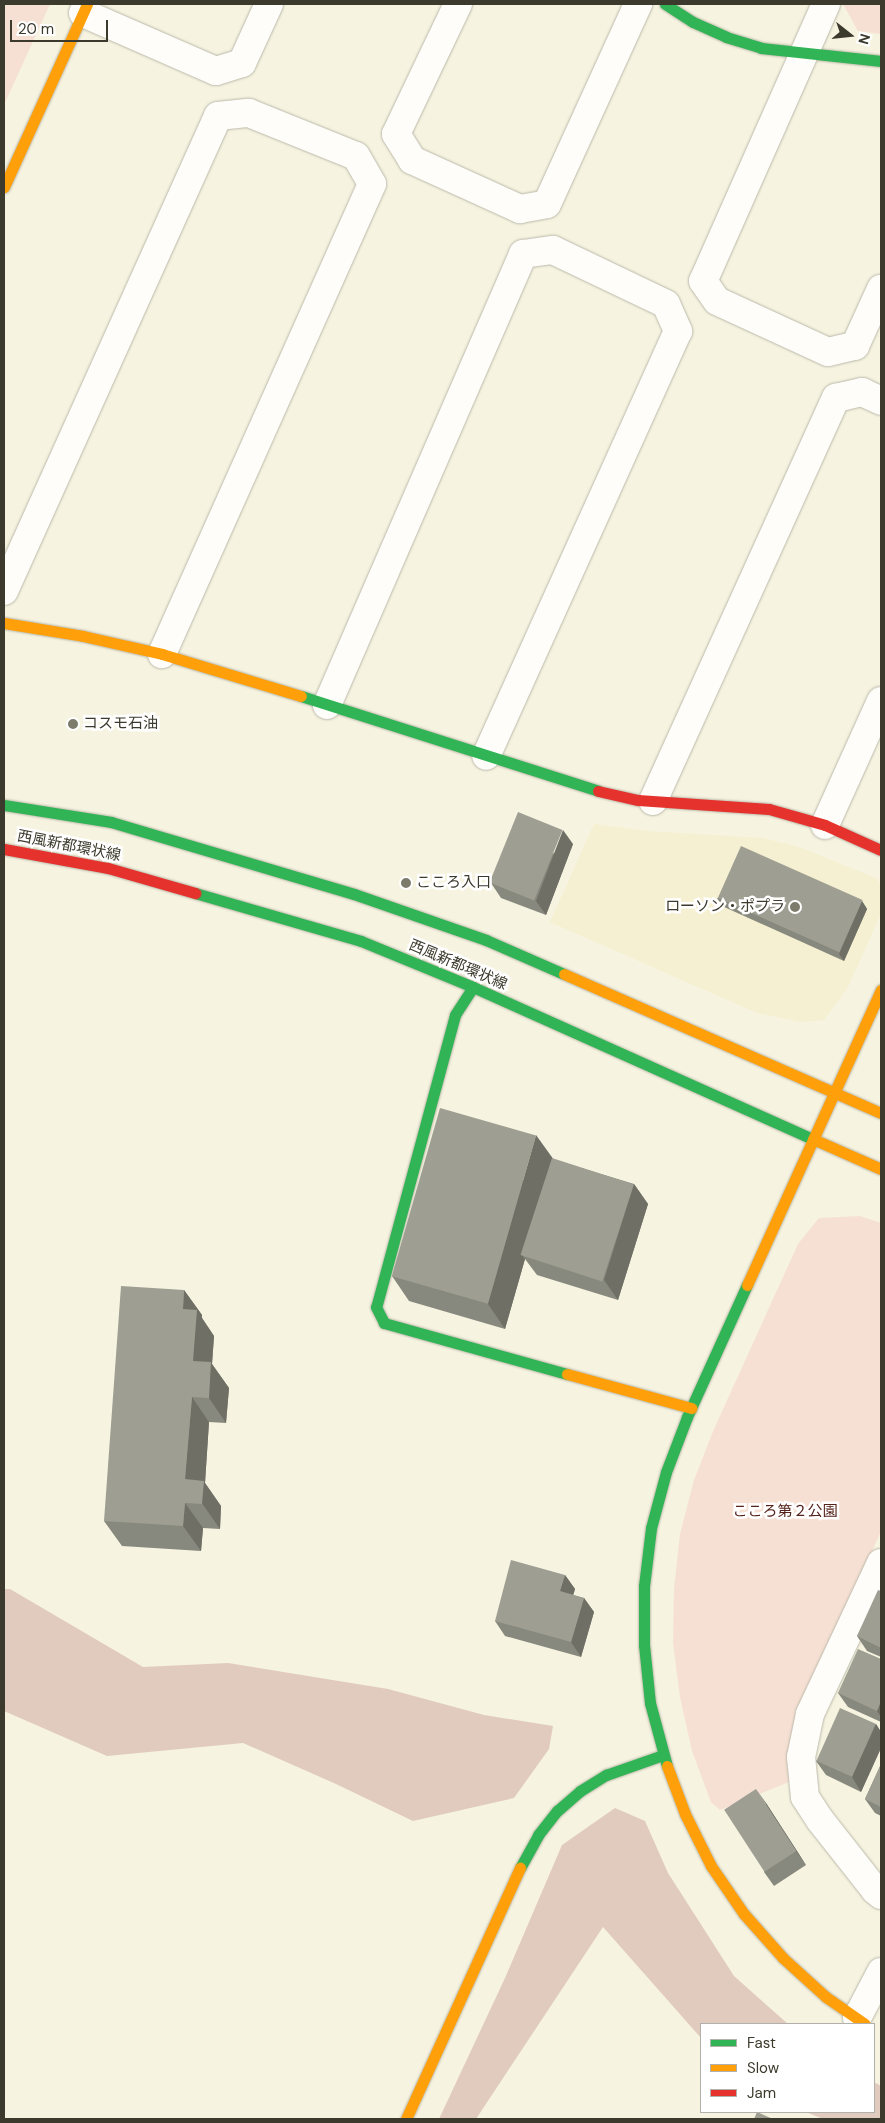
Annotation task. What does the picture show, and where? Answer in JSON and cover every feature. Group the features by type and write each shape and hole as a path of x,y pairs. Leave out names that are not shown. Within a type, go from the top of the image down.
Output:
{"street":[{"path":"4,187 85,8 216,70 242,63 269,4"},
{"path":"458,4 396,134 412,160 520,208 547,204 638,4"},
{"path":"665,4 693,22 726,37 761,48 881,61"},
{"path":"826,4 703,281 717,301 828,352 856,346 881,289"},
{"path":"4,591 218,116 249,113 356,156 372,184 162,654"},
{"path":"327,705 523,254 553,250 666,304 678,331 486,756"},
{"path":"653,801 836,398 862,392 881,401"},
{"path":"4,623 83,636 162,654 252,680 579,787 653,801 769,810 825,826 881,850"},
{"path":"825,826 881,701"},
{"name":"西風新都環状線","path":"4,805 111,822 392,907 486,940 835,1091 881,1113"},
{"name":"西風新都環状線","path":"4,849 108,868 361,941 472,987 881,1169"},
{"path":"472,987 455,1015 376,1307 384,1323 691,1408"},
{"path":"881,990 691,1408 666,1472 651,1528 644,1586 645,1654 650,1703 663,1755 684,1814 712,1866 744,1914 783,1958 826,1997 861,2021 881,1972"},
{"path":"881,1563 810,1714 801,1757 805,1797 820,1820 874,1890 881,1895"},
{"path":"406,2119 523,1862 538,1835 557,1812 580,1791 606,1775 663,1755"}],"shaded area":[{"path":"594,824 647,831 763,838 799,847 878,879 881,887 881,914 848,987 824,1020 801,1022 757,1013 550,922"},
{"path":"4,1589 10,1589 143,1667 228,1663 388,1689 484,1715 553,1726 549,1749 514,1798 413,1821 336,1784 243,1743 107,1756 4,1711"},
{"path":"615,1808 645,1821 668,1873 734,1976 787,2023 700,2023 700,2037 603,1927 476,2119 439,2119 505,1978 562,1845"},
{"path":"875,2083 881,2086 881,2119 823,2119 808,2113 875,2113"}],"green space":[{"path":"4,4 50,4 4,105"},
{"path":"843,4 881,4 881,34 858,31"},
{"name":"こころ第２公園","path":"860,1216 881,1223 881,1531 798,1718 794,1780 720,1810 711,1802 692,1751 680,1697 673,1643 674,1588 680,1534 694,1480 714,1429 798,1244 819,1218"}],"building":[{"path":"518,812 563,830 534,900 490,882"},
{"name":"ローソン・ポプラ","path":"741,846 863,900 839,952 718,898"},
{"path":"440,1108 536,1136 488,1304 392,1276"},
{"path":"552,1158 634,1185 602,1282 520,1255"},
{"path":"121,1286 184,1290 183,1309 197,1310 193,1361 211,1362 209,1398 192,1397 185,1479 204,1481 202,1504 185,1503 183,1526 104,1521"},
{"path":"511,1560 565,1575 560,1591 584,1598 571,1642 495,1621"},
{"path":"878,1590 881,1591 881,1648 857,1636"},
{"path":"858,1649 881,1659 881,1701 877,1711 838,1693"},
{"path":"840,1708 876,1724 852,1777 816,1761"},
{"path":"881,1764 881,1807 865,1799"},
{"path":"756,1789 796,1851 764,1872 724,1810"},
{"path":"757,2113 759,2113 773,2119 754,2119"}],"traffic: fast":[{"path":"665,4 693,22 726,37 761,48 881,61"},
{"path":"301,696 598,791"},
{"path":"4,805 111,822 354,894 486,940 564,974"},
{"path":"195,893 361,941 473,987 813,1139"},
{"path":"473,987 455,1015 376,1307 384,1323 567,1374"},
{"path":"667,1766 650,1703 644,1645 644,1586 651,1528 666,1472 687,1417 747,1285"},
{"path":"520,1868 538,1835 557,1811 580,1791 606,1775 663,1755"}],"traffic: slow":[{"path":"4,187 87,4"},
{"path":"4,623 83,636 162,654 301,696"},
{"path":"564,974 881,1113"},
{"path":"747,1285 881,990"},
{"path":"813,1139 881,1169"},
{"path":"567,1374 691,1408"},
{"path":"667,1766 685,1814 711,1866 744,1914 783,1958 826,1997 864,2023"},
{"path":"406,2119 520,1868"}],"traffic: jam":[{"path":"598,791 638,800 769,809 825,825 881,850"},
{"path":"4,849 108,868 195,893"}],"place":[{"name":"コスモ石油","path":"73,724"},
{"name":"こころ入口","path":"406,883"},
{"name":"ローソン・ポプラ","path":"795,907"}]}
